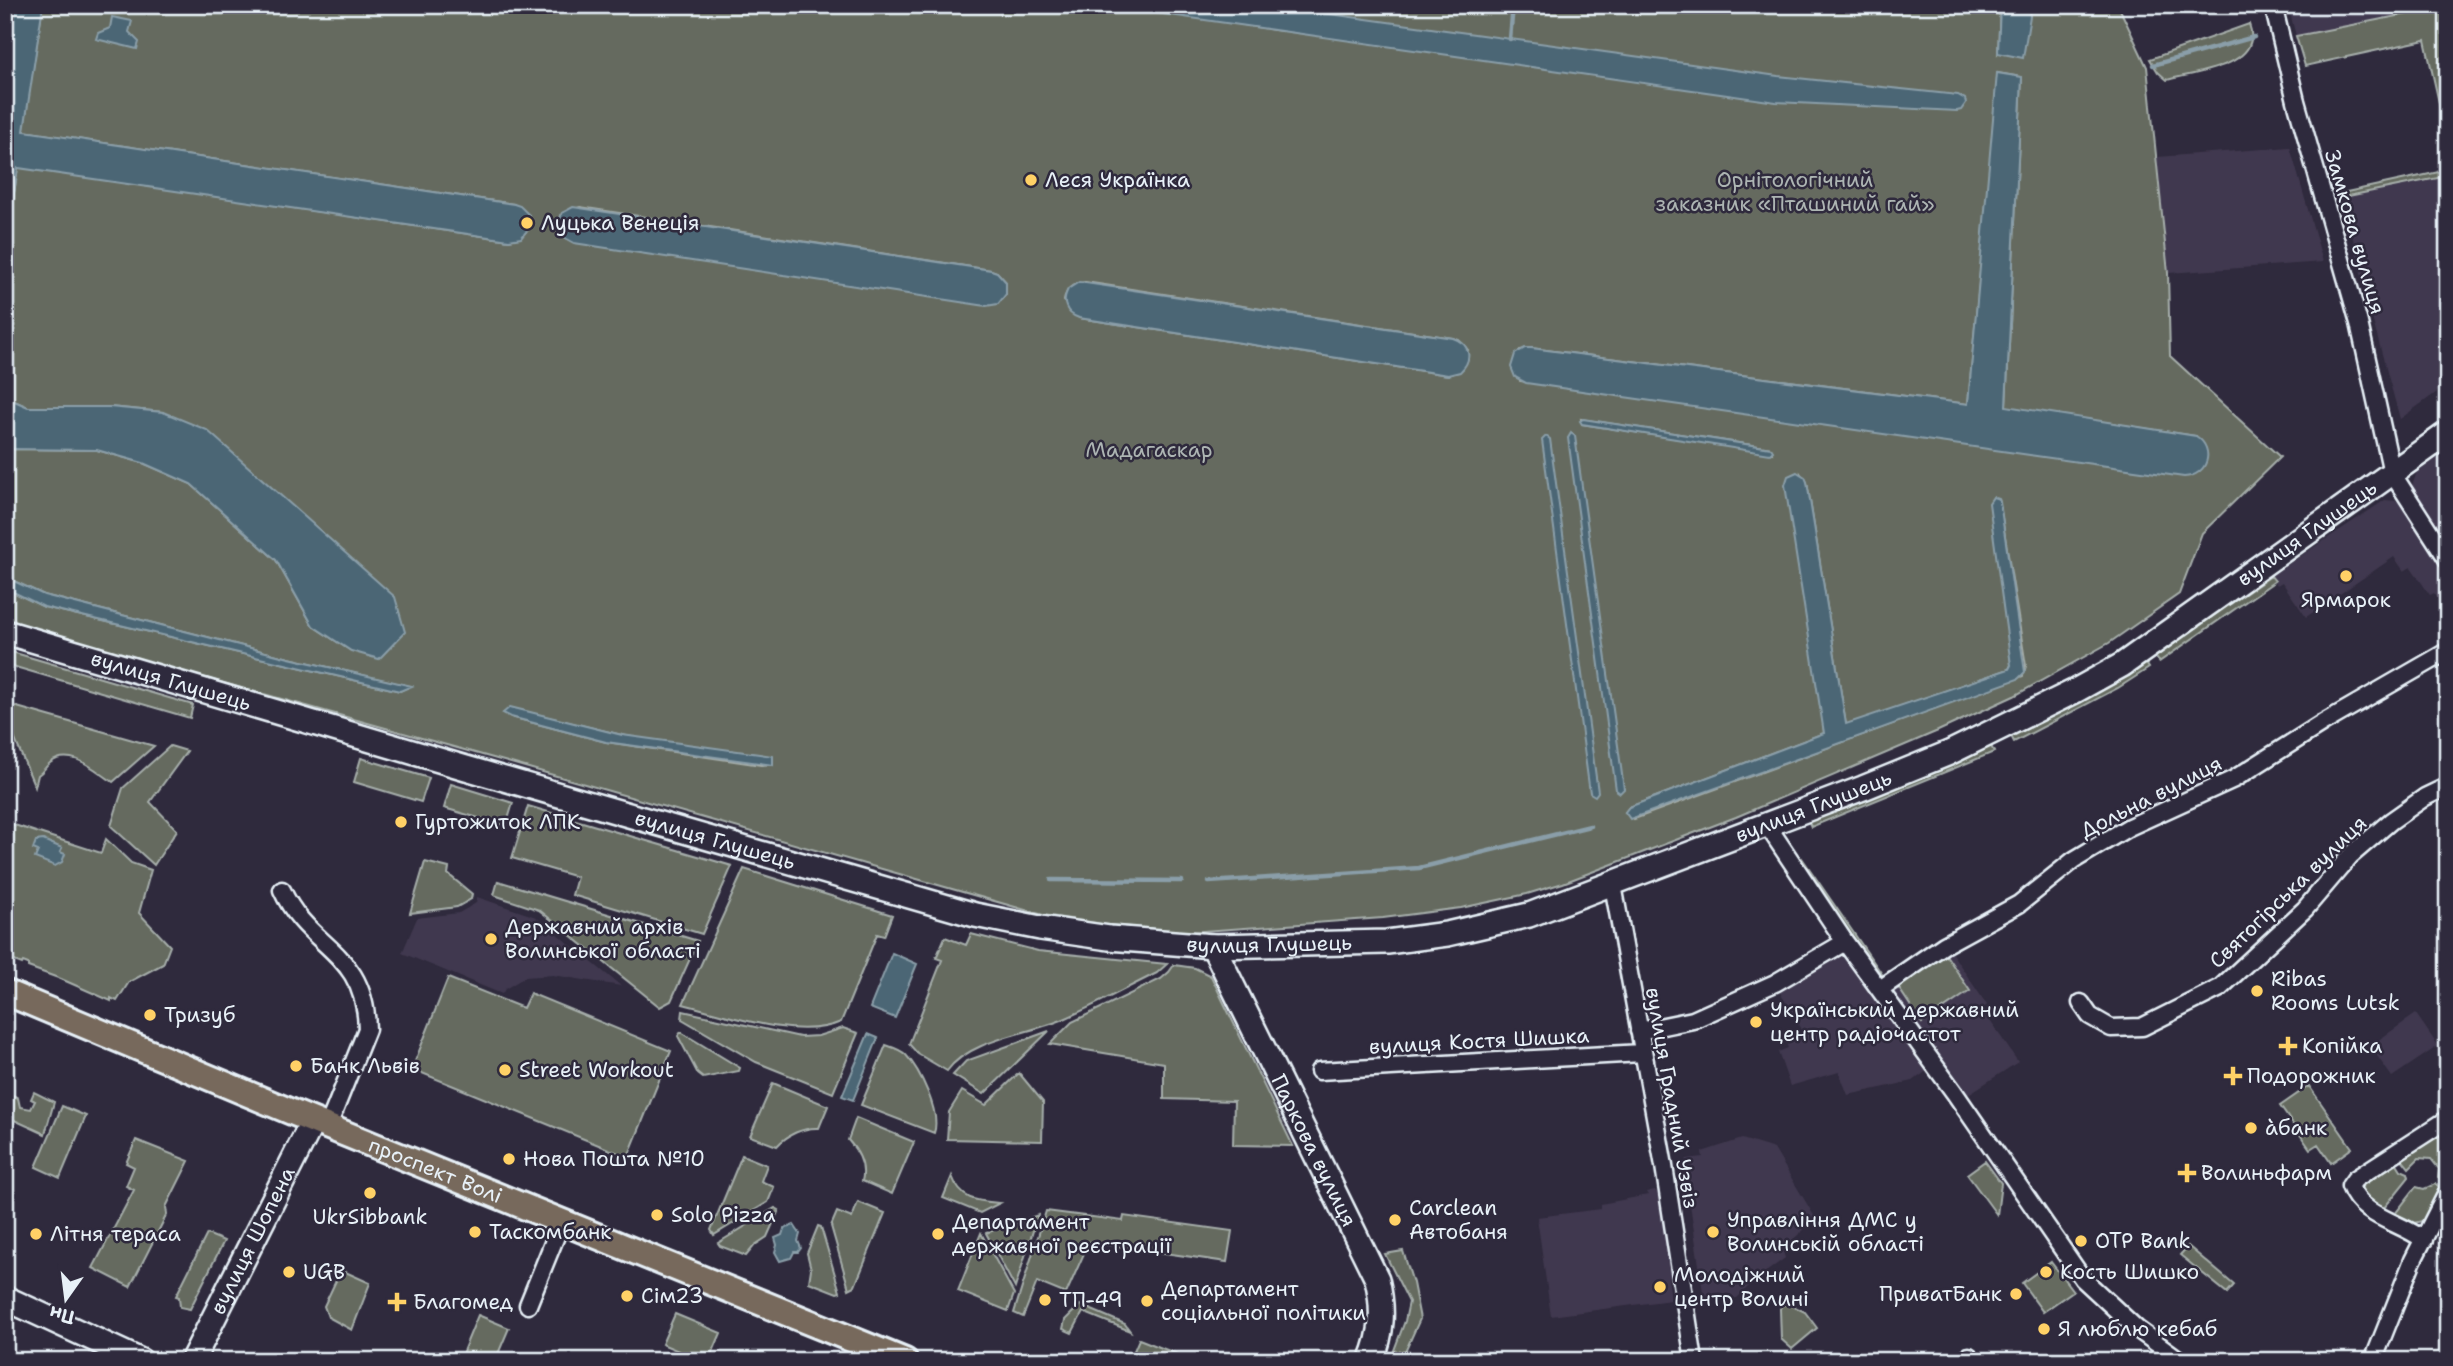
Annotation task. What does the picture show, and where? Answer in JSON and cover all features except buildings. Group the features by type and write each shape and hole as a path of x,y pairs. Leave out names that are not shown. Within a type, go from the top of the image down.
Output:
{"main road":[{"name":"вулиця Глушець","path":"5,632 928,903 1040,928 1109,938 1213,946 1387,942 1447,934 1529,915 1613,885 1949,753 2075,691 2122,664 2448,433"},
{"name":"Паркова вулиця","path":"1213,946 1377,1279 1382,1317 1371,1361"},
{"name":"проспект Волі","path":"5,992 321,1124 905,1361"},
{"name":"вулиця Шопена","path":"192,1361 321,1124"},
{"path":"5,1298 141,1361"}],"street":[{"name":"Замкова вулиця","path":"2273,5 2296,101 2359,323 2392,472 2448,560"},
{"name":"Дольна вулиця","path":"1880,989 1944,945 2020,904 2074,860 2129,827 2234,779 2323,723 2448,651"},
{"name":"Святогірська вулиця","path":"2081,1003 2090,1016 2111,1028 2142,1027 2220,988 2305,909 2350,856 2391,821 2426,797 2448,786"},
{"path":"1767,825 1845,942 2083,1279 2137,1329 2182,1361"},
{"name":"вулиця Градний Узвіз","path":"1613,885 1664,1166 1694,1361"},
{"path":"282,890 290,906 351,969 361,989 367,1012 367,1029 321,1124"},
{"path":"1639,1031 1693,1020 1775,983 1845,942"},
{"name":"вулиця Костя Шишка","path":"1319,1071 1642,1054"},
{"path":"2424,1240 2410,1229 2363,1208 2354,1197 2350,1186 2355,1179 2448,1119"},
{"path":"2373,1361 2413,1259 2448,1191"},
{"path":"528,1305 562,1221"}],"shaded area":[{"path":"2288,5 2448,5 2448,6 2296,36"},
{"path":"2290,147 2323,262 2168,273 2157,157"},
{"path":"2448,176 2448,384 2400,419 2343,197"},
{"path":"2448,451 2448,548 2412,492 2412,486 2417,472"},
{"path":"2385,500 2397,501 2406,509 2448,571 2448,612 2434,593 2430,595 2411,567 2404,571 2394,557 2306,617 2282,582 2277,585 2271,576"},
{"path":"477,897 536,917 621,986 553,975 525,977 505,989 502,994 402,953 417,918 459,913 476,903"},
{"path":"1842,948 1928,1070 1913,1081 1848,1095 1839,1072 1790,1086 1778,1052 1788,1048 1785,1040 1803,1033 1777,987"},
{"path":"1949,949 1987,1005 1982,1009 2018,1062 1964,1097 1888,989"},
{"path":"2416,1014 2438,1046 2392,1077 2370,1046"},
{"path":"1742,1139 1774,1149 1816,1219 1782,1249 1785,1258 1755,1280 1737,1298 1706,1299 1684,1163 1687,1159 1703,1157 1702,1152"},
{"path":"1655,1190 1660,1197 1672,1277 1668,1278 1671,1300 1551,1316 1537,1217 1601,1209 1601,1204 1648,1195 1646,1192"}],"green space":[{"path":"43,5 1116,5 1281,31 1284,8 1265,5 2000,5 1998,53 2030,16 2027,5 2118,5 2147,67 2168,273 2170,356 2280,457 2202,533 2179,594 2109,643 2014,696 1736,817 1563,883 1527,894 1461,908 1383,918 1189,932 1110,925 1043,915 5,622 5,588 44,607 400,691 410,686 44,595 5,577 7,449 97,450 143,463 191,484 276,560 313,626 351,651 163,412 109,407 28,407 5,397 5,250 18,167 509,240 521,237 529,228 530,221 514,204 23,131","holes":["1998,73 2022,77 2006,407 2196,436 2191,476 1520,381 1520,350 1531,348 1968,404","580,207 991,270 997,272 1006,282 1006,294 558,225 562,213","1085,282 1453,338 1459,340 1468,350 1448,375 1079,318 1064,301 1068,289","1581,419 1771,448 1772,453 1582,424","1801,474 1807,482 1846,725 2009,669 2011,665 1999,499 2026,666 2023,676 1634,819 1625,812 1629,807 1824,733","511,708 622,735 773,764 761,765 606,742 504,713"]},
{"path":"2448,6 2448,143 2425,40 2305,66 2296,36"},
{"path":"2249,24 2251,38 2247,49 2225,65 2167,80 2150,59"},
{"path":"2448,170 2448,176 2343,197 2342,193"},
{"path":"2271,576 2275,581 2159,662 2155,656"},
{"path":"5,650 193,705 190,718 5,664"},
{"path":"2145,662 2149,668 2118,688 2014,742 2011,736 2115,682"},
{"path":"10,705 154,746 113,782 83,762 66,757 48,764 38,775 35,787 5,716 5,708"},
{"path":"170,746 187,751 150,802 177,830 154,865 111,826 123,788"},
{"path":"1991,746 1994,752 1811,827 1808,820"},
{"path":"361,758 429,778 421,802 354,782"},
{"path":"451,784 513,803 506,826 444,808"},
{"path":"528,806 732,866 702,934 572,895 577,877 512,858"},
{"path":"5,822 101,853 106,839 131,863 151,870 139,913 170,946 163,964 129,982 117,1001 111,998 111,1001 28,967 28,964 9,959 10,956 5,954"},
{"path":"1802,858 1886,980 1883,982 1798,861"},
{"path":"425,862 449,868 448,874 472,894 471,899 457,907 410,913"},
{"path":"744,869 892,915 884,936 877,934 841,1022 824,1027 784,1028 741,1020 683,1004"},
{"path":"498,881 698,941 671,1001 660,1007 539,910 494,895"},
{"path":"971,934 1038,951 1167,964 1157,973 1064,1019 970,1051 947,1071 918,1054 909,1044 942,960 936,958 945,937 966,945"},
{"path":"1944,952 1970,991 1922,1023 1896,984"},
{"path":"1174,965 1195,968 1211,976 1293,1146 1233,1145 1234,1101 1164,1099 1164,1063 1050,1044 1072,1022 1161,979"},
{"path":"448,978 523,1008 530,993 671,1051 628,1157 412,1069"},
{"path":"683,1011 800,1037 818,1036 843,1028 858,1033 833,1093 756,1062 682,1019"},
{"path":"1049,1031 984,1094 953,1075 966,1061"},
{"path":"681,1032 740,1068 739,1071 703,1078 698,1074 678,1036"},
{"path":"886,1045 904,1053 917,1071 932,1103 935,1114 934,1133 861,1105"},
{"path":"1019,1073 1043,1102 1042,1141 947,1139 949,1112 962,1091 986,1105"},
{"path":"773,1083 828,1106 819,1128 796,1132 777,1146 750,1136"},
{"path":"2309,1086 2352,1148 2331,1163 2318,1144 2310,1149 2280,1106"},
{"path":"5,1091 18,1098 20,1107 31,1109 35,1101 31,1099 34,1092 54,1102 45,1134 10,1118 5,1127"},
{"path":"62,1106 86,1116 60,1178 36,1167"},
{"path":"856,1118 914,1142 892,1194 862,1181 860,1159 848,1140"},
{"path":"2448,1127 2448,1174 2444,1181 2438,1178 2439,1169 2431,1159 2419,1158 2409,1168 2401,1158"},
{"path":"136,1140 189,1161 166,1207 167,1214 130,1287 93,1268 134,1190 126,1186 134,1167 126,1163"},
{"path":"742,1155 767,1165 761,1181 774,1187 768,1202 714,1235 711,1230"},
{"path":"1985,1161 2001,1183 1997,1215 1967,1174"},
{"path":"2396,1162 2409,1177 2384,1208 2366,1200 2361,1190 2363,1184"},
{"path":"952,1176 965,1195 977,1200 1000,1203 980,1213 943,1198"},
{"path":"2435,1184 2441,1187 2426,1220 2414,1223 2395,1214 2416,1187 2424,1189"},
{"path":"858,1202 885,1213 855,1286 849,1289 831,1226 837,1212 852,1218"},
{"path":"775,1208 779,1210 767,1237 755,1245 746,1256 718,1243"},
{"path":"1046,1211 1123,1221 1124,1216 1232,1231 1227,1262 1089,1242 1066,1294 1037,1282 1023,1317 1014,1313"},
{"path":"1038,1215 1015,1288 986,1233"},
{"path":"818,1226 821,1227 840,1292 837,1293 809,1282 811,1269 807,1253"},
{"path":"981,1233 1014,1294 1008,1311 958,1291"},
{"path":"207,1234 224,1241 190,1309 180,1307 179,1297 176,1296"},
{"path":"2188,1246 2234,1285 2227,1293 2180,1255"},
{"path":"1403,1251 1420,1319 1401,1361 1390,1361 1409,1302 1385,1254"},
{"path":"2051,1262 2073,1291 2043,1312 2022,1283"},
{"path":"341,1270 370,1283 352,1330 328,1317 324,1306"},
{"path":"1787,1303 1805,1312 1817,1328 1792,1349 1781,1339 1780,1309"},
{"path":"1080,1305 1125,1324 1130,1331 1083,1312 1072,1333 1063,1329 1065,1320"},
{"path":"675,1314 721,1333 709,1361 702,1361 662,1344"},
{"path":"478,1315 509,1328 495,1361 459,1361"},
{"path":"1139,1339 1185,1357 1183,1361 1130,1360"}],"water":[{"path":"9,5 43,5 24,131 514,204 529,215 529,228 521,238 509,240 18,168 5,250 5,31"},
{"path":"1116,5 1265,5 1778,76 1958,95 1965,99 1966,103 1957,111 1776,102 1121,8"},
{"path":"2000,5 2027,5 2030,16 2023,58 1998,53"},
{"path":"112,17 132,21 129,32 139,42 137,49 96,39 98,33 110,28"},
{"path":"1997,73 2022,77 2006,406 2196,436 2202,441 2207,454 2204,467 2199,472 2184,477 1526,383 1515,377 1511,367 1515,354 1525,348 1531,348 1968,404"},
{"path":"573,207 991,270 997,272 1006,282 1006,294 998,304 986,306 574,243 563,237 558,225 562,213"},
{"path":"1079,282 1453,338 1467,348 1468,358 1460,372 1448,375 1079,318 1068,310 1065,298 1068,289"},
{"path":"5,397 28,407 109,407 163,412 207,430 395,597 405,632 379,659 351,651 313,626 276,560 191,484 143,463 97,450 7,449 5,456"},
{"path":"1583,419 1771,448 1773,451 1770,454 1582,424 1580,421"},
{"path":"1571,433 1575,436 1624,789 1620,793 1616,790 1568,438"},
{"path":"1546,436 1550,439 1598,792 1595,796 1590,793 1542,440"},
{"path":"1797,472 1805,477 1807,482 1846,724 2009,669 2011,665 1989,503 1993,497 2000,502 2025,672 2018,679 1630,819 1625,812 1629,807 1824,733 1785,485 1788,476"},
{"path":"5,577 44,595 289,658 412,686 400,691 44,607 5,588"},
{"path":"510,707 622,735 773,756 773,765 606,742 503,713"},
{"path":"43,840 62,848 60,852 65,854 62,862 55,866 35,858 38,851 33,849 36,841"},
{"path":"892,953 917,964 895,1018 870,1008"},
{"path":"868,1034 878,1038 853,1100 842,1096"},
{"path":"794,1225 800,1234 798,1241 801,1248 794,1252 791,1258 780,1261 775,1252 775,1238 782,1235 784,1229"}],"waterway":[{"path":"1510,39 1513,5"},
{"path":"2153,65 2254,37"},
{"path":"1209,882 1419,868 1590,826"},
{"path":"1051,880 1182,881"}],"place":[{"name":"Леся Українка","path":"1031,180"},
{"name":"Луцька Венеція","path":"527,223"},
{"name":"Ярмарок","path":"2346,576"},
{"name":"Гуртожиток ЛПК","path":"401,822"},
{"name":"Державний архів Волинської області","path":"491,939"},
{"name":"Ribas Rooms Lutsk","path":"2257,991"},
{"name":"Тризуб","path":"150,1015"},
{"name":"Український державний центр радіочастот","path":"1756,1022"},
{"name":"Копійка","path":"2288,1046"},
{"name":"Банк Львів","path":"296,1066"},
{"name":"Street Workout","path":"505,1070"},
{"name":"Подорожник","path":"2233,1076"},
{"name":"а̀банк","path":"2251,1128"},
{"name":"Нова Пошта №10","path":"509,1159"},
{"name":"Волиньфарм","path":"2187,1173"},
{"name":"UkrSibbank","path":"370,1193"},
{"name":"Solo Pizza","path":"657,1215"},
{"name":"Carclean Автобаня","path":"1395,1220"},
{"name":"Таскомбанк","path":"475,1232"},
{"name":"Управління ДМС у Волинській області","path":"1713,1232"},
{"name":"Літня тераса","path":"36,1234"},
{"name":"Департамент державної реєстрації","path":"938,1234"},
{"name":"OTP Bank","path":"2081,1241"},
{"name":"UGB","path":"289,1272"},
{"name":"Кость Шишко","path":"2046,1272"},
{"name":"Молодіжний центр Волині","path":"1660,1287"},
{"name":"ПриватБанк","path":"2016,1294"},
{"name":"Сім23","path":"627,1296"},
{"name":"ТП-49","path":"1045,1300"},
{"name":"Департамент соціальної політики","path":"1147,1301"},
{"name":"Благомед","path":"397,1302"},
{"name":"Я люблю кебаб","path":"2044,1329"}],"park label":[{"name":"Орнітологічний заказник «Пташиний гай»","path":"1795,192"},
{"name":"Мадагаскар","path":"1149,450"}]}
